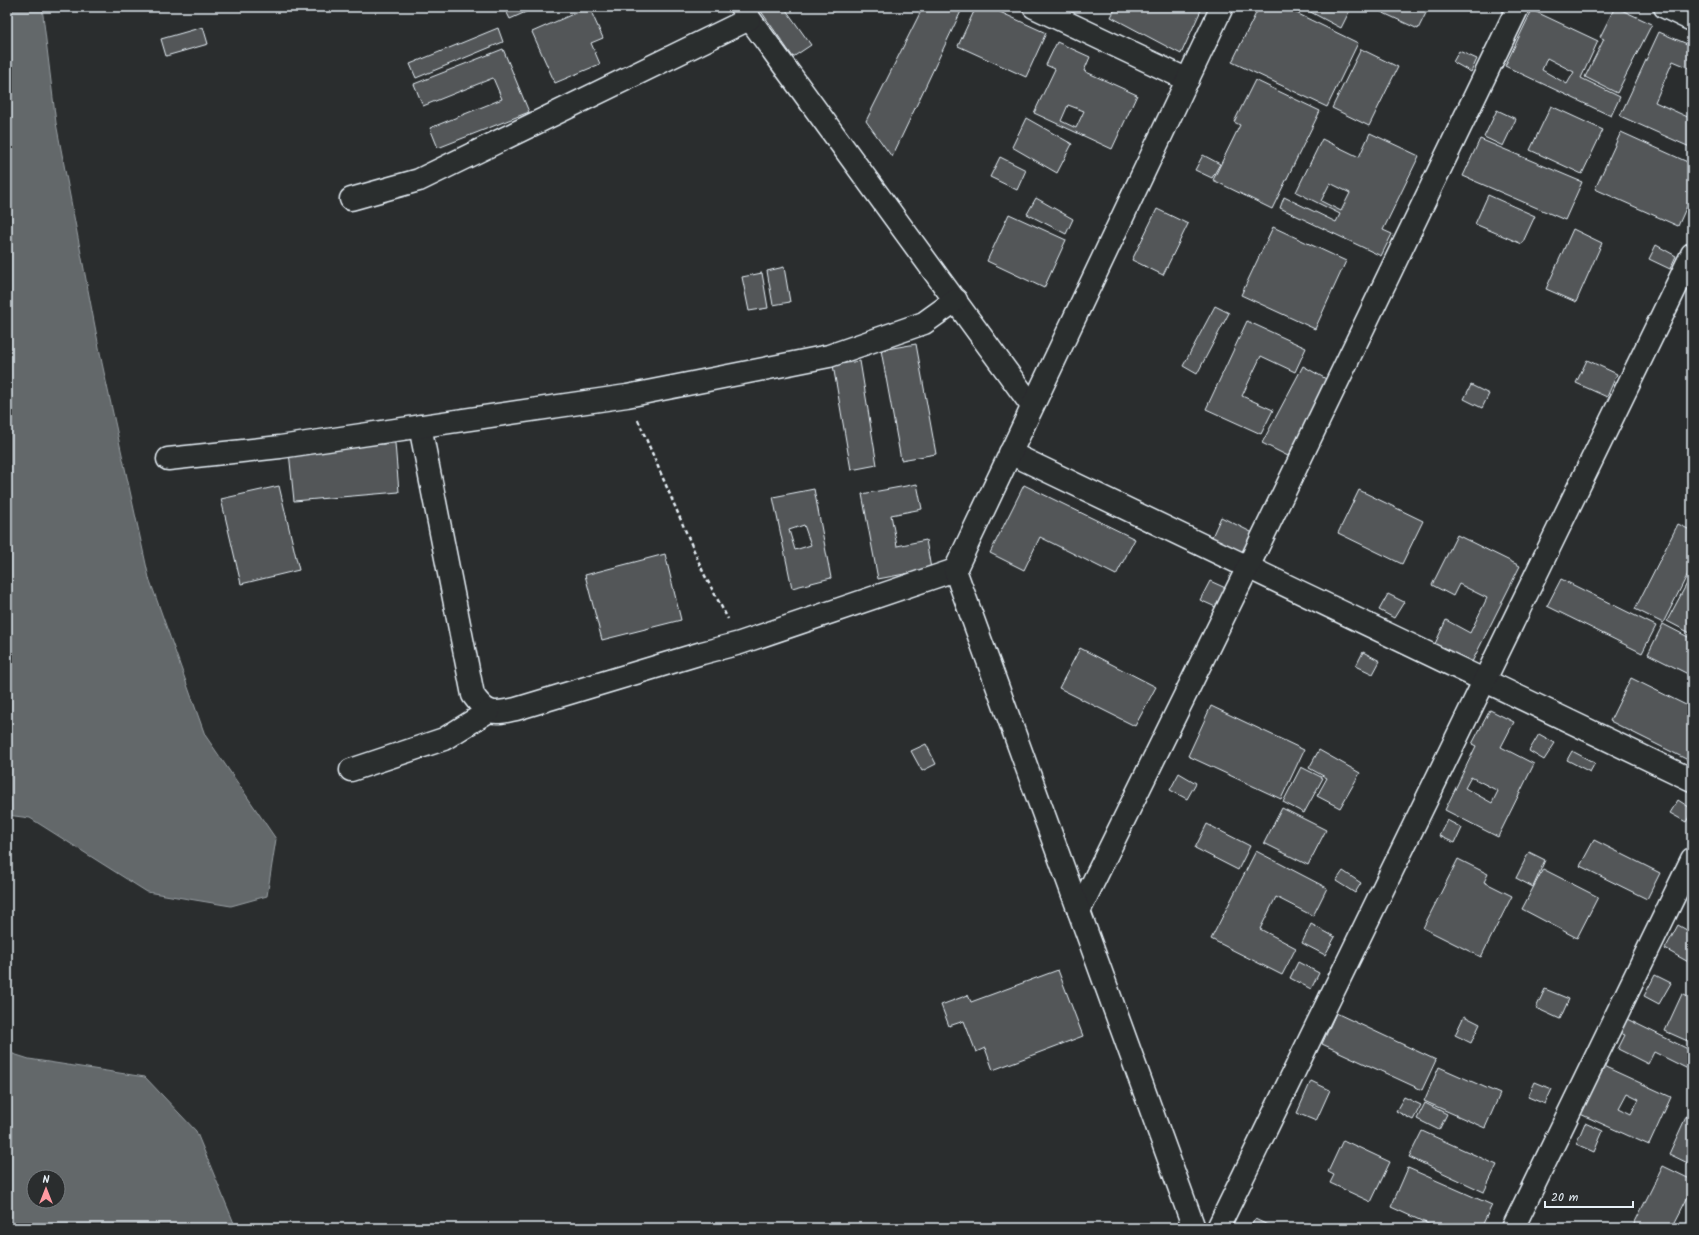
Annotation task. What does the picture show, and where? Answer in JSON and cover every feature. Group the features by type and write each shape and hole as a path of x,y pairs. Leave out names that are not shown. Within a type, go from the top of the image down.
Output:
{"street":[{"path":"1034,7 1188,80"},
{"path":"1194,1228 955,570 1222,7"},
{"path":"1079,911 1248,567 1518,7"},
{"path":"1665,7 1692,20"},
{"path":"351,199 419,180 745,13 1032,406"},
{"path":"1218,1228 1692,254"},
{"path":"168,459 280,447 627,396 829,356 924,323 956,300"},
{"path":"420,426 473,695 481,706 489,711 503,712 516,709 702,652 740,643 955,570"},
{"path":"1010,453 1692,780"},
{"path":"351,770 444,738 489,711"},
{"path":"1513,1228 1692,859"}],"path":[{"path":"627,396 704,574 740,643"}],"shaded area":[{"path":"7,7 42,7 56,123 102,363 149,578 205,735 276,839 267,896 231,906 147,892 30,818 7,815"},
{"path":"7,1052 29,1059 145,1077 196,1131 236,1228 7,1228"}],"building":[{"path":"504,7 537,7 510,19"},
{"path":"589,7 603,38 591,43 600,64 555,83 532,32"},
{"path":"758,7 784,7 811,45 793,57"},
{"path":"828,7 837,7 834,12"},
{"path":"923,7 963,7 892,157 866,121"},
{"path":"976,7 989,7 1046,33 1026,77 958,46"},
{"path":"1116,7 1202,8 1181,54 1111,17"},
{"path":"1259,7 1284,7 1358,43 1327,107 1232,62"},
{"path":"1301,7 1350,7 1351,8 1341,28"},
{"path":"1379,7 1429,7 1418,29 1377,10"},
{"path":"1615,7 1652,24 1617,93 1585,77 1604,39 1600,37"},
{"path":"1532,10 1598,41 1581,78 1620,97 1611,116 1505,66","holes":["1547,58 1574,72 1567,84 1542,70"]},
{"path":"203,27 208,44 166,56 161,39"},
{"path":"498,28 503,42 416,78 410,64"},
{"path":"1659,32 1692,46 1692,69 1673,61 1655,102 1692,119 1692,148 1620,116"},
{"path":"1057,42 1090,57 1084,71 1137,95 1112,149 1034,113 1055,69 1046,65","holes":["1068,105 1084,111 1076,128 1061,121"]},
{"path":"503,49 529,112 438,148 430,128 502,99 493,78 423,106 414,84"},
{"path":"1361,49 1398,67 1369,126 1332,108"},
{"path":"1459,51 1477,59 1471,72 1453,62"},
{"path":"1255,80 1320,111 1272,209 1213,180 1240,125 1234,122"},
{"path":"1551,106 1603,130 1582,174 1530,150"},
{"path":"1497,110 1516,119 1503,146 1484,137"},
{"path":"1026,118 1072,144 1057,173 1012,147"},
{"path":"1621,132 1692,164 1692,195 1678,226 1595,189"},
{"path":"1370,133 1419,156 1383,230 1392,234 1381,256 1280,208 1284,197 1336,222 1340,214 1296,192 1322,139 1359,157","holes":["1330,183 1350,193 1341,211 1321,201"]},
{"path":"1480,139 1582,182 1565,220 1463,176"},
{"path":"1203,155 1220,164 1212,178 1195,170"},
{"path":"1000,157 1026,170 1017,190 990,177"},
{"path":"1488,195 1535,216 1522,244 1475,224"},
{"path":"1036,198 1073,219 1066,234 1027,214"},
{"path":"1157,209 1188,224 1163,275 1132,260"},
{"path":"1009,214 1066,240 1044,288 987,261"},
{"path":"1273,227 1346,261 1315,329 1241,295"},
{"path":"1573,229 1602,243 1576,302 1546,289"},
{"path":"1656,245 1676,256 1670,269 1649,259"},
{"path":"784,267 790,302 773,305 767,271"},
{"path":"762,273 768,308 749,311 742,277"},
{"path":"1215,306 1229,313 1197,374 1183,366"},
{"path":"1247,321 1306,348 1295,372 1261,356 1242,396 1273,410 1261,434 1206,409"},
{"path":"916,344 936,454 901,460 881,350"},
{"path":"1587,360 1617,374 1607,397 1576,383"},
{"path":"860,361 877,465 851,470 833,365"},
{"path":"1303,366 1328,380 1288,456 1262,443"},
{"path":"1471,385 1489,394 1482,408 1464,399"},
{"path":"395,443 399,492 294,501 289,452"},
{"path":"917,484 922,509 891,515 897,546 926,540 931,569 878,579 862,494"},
{"path":"1024,485 1135,539 1116,575 1040,537 1024,570 990,553"},
{"path":"279,486 299,570 241,584 221,499"},
{"path":"814,489 831,578 792,588 773,497","holes":["804,525 811,545 795,550 789,530"]},
{"path":"1359,490 1423,521 1402,564 1338,533"},
{"path":"1221,517 1255,534 1244,555 1211,539"},
{"path":"1678,524 1692,531 1692,566 1663,623 1635,609"},
{"path":"1457,535 1520,566 1471,664 1434,646 1446,620 1470,633 1487,598 1459,584 1453,596 1432,585"},
{"path":"665,554 681,620 602,640 585,575"},
{"path":"1692,574 1692,634 1667,621"},
{"path":"1561,579 1656,626 1642,653 1547,606"},
{"path":"1210,581 1230,590 1220,609 1200,600"},
{"path":"1388,594 1404,602 1394,618 1379,610"},
{"path":"1663,624 1692,639 1692,676 1648,654"},
{"path":"1080,648 1156,687 1135,726 1059,688"},
{"path":"1363,652 1380,661 1373,674 1356,666"},
{"path":"1631,678 1692,708 1692,762 1610,721"},
{"path":"1211,706 1304,750 1281,799 1188,756"},
{"path":"1490,710 1514,722 1501,747 1534,764 1498,837 1445,810 1476,746 1472,744","holes":["1471,777 1498,791 1492,803 1465,788"]},
{"path":"1539,734 1555,743 1544,760 1529,751"},
{"path":"926,744 936,764 922,771 911,751"},
{"path":"1319,750 1360,773 1340,808 1317,796 1327,778 1309,768"},
{"path":"1572,751 1595,763 1590,772 1567,760"},
{"path":"1301,767 1323,778 1304,813 1283,802"},
{"path":"1179,773 1196,783 1187,799 1170,790"},
{"path":"1678,800 1692,809 1692,812 1686,822 1670,813"},
{"path":"1282,808 1326,830 1308,865 1264,843"},
{"path":"1447,820 1462,828 1455,843 1439,836"},
{"path":"1207,824 1250,846 1238,870 1195,848"},
{"path":"1594,840 1660,873 1647,899 1580,866"},
{"path":"1256,851 1327,888 1313,916 1276,897 1260,929 1296,948 1282,975 1211,939"},
{"path":"1529,852 1545,860 1533,887 1516,878"},
{"path":"1458,859 1488,874 1484,882 1512,896 1481,957 1423,928"},
{"path":"1543,869 1598,897 1577,938 1522,909"},
{"path":"1343,871 1361,883 1355,893 1336,881"},
{"path":"1311,924 1335,937 1325,955 1302,943"},
{"path":"1678,925 1692,933 1692,964 1665,949"},
{"path":"1298,962 1319,973 1311,989 1290,978"},
{"path":"1058,970 1083,1036 993,1070 985,1048 976,1052 964,1021 949,1026 941,1005 968,995 971,1002"},
{"path":"1655,975 1671,983 1659,1004 1644,996"},
{"path":"1545,989 1569,999 1560,1019 1536,1008"},
{"path":"1682,994 1692,999 1692,1043 1665,1031"},
{"path":"1336,1013 1436,1060 1422,1090 1322,1044"},
{"path":"1464,1016 1480,1024 1471,1043 1455,1035"},
{"path":"1627,1019 1692,1051 1692,1071 1654,1052 1648,1064 1618,1049 1625,1035 1620,1033"},
{"path":"1599,1064 1671,1097 1649,1145 1578,1113","holes":["1627,1093 1639,1099 1631,1114 1619,1108"]},
{"path":"1439,1067 1500,1094 1485,1128 1424,1101"},
{"path":"1311,1081 1330,1090 1316,1121 1297,1113"},
{"path":"1535,1082 1552,1089 1545,1104 1528,1097"},
{"path":"1404,1097 1421,1105 1413,1120 1396,1111"},
{"path":"1425,1103 1447,1114 1439,1130 1417,1119"},
{"path":"1692,1104 1692,1165 1669,1154"},
{"path":"1585,1123 1603,1131 1594,1152 1576,1144"},
{"path":"1422,1131 1497,1165 1484,1192 1409,1157"},
{"path":"1343,1140 1390,1162 1371,1202 1330,1183 1334,1175 1328,1172"},
{"path":"1663,1166 1692,1180 1692,1189 1672,1228 1632,1228"},
{"path":"1408,1168 1492,1205 1481,1228 1437,1228 1391,1207"},
{"path":"1255,1219 1274,1228 1250,1228"}]}
